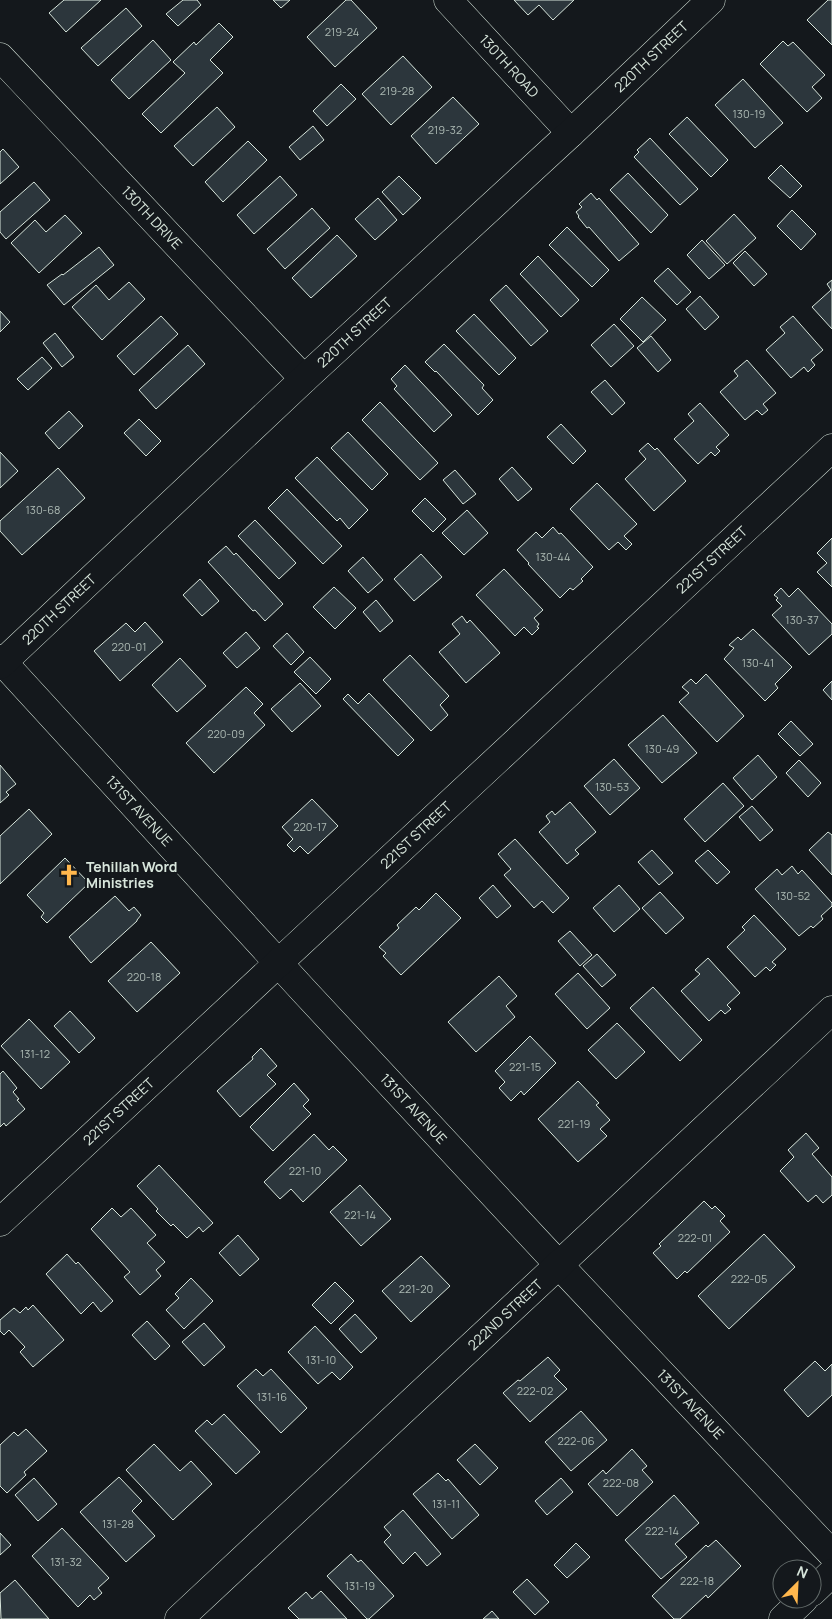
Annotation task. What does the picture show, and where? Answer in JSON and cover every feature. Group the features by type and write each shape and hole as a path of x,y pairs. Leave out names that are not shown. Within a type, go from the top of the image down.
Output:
{"street":[{"name":"130TH ROAD","path":"448,0 571,133"},
{"name":"220TH STREET","path":"1,662 571,133 711,0"},
{"name":"130TH DRIVE","path":"0,57 304,380"},
{"name":"221ST STREET","path":"0,1222 832,448"},
{"name":"131ST AVENUE","path":"1,662 559,1265 832,1554"},
{"name":"222ND STREET","path":"179,1619 832,1010"},
{"path":"822,1582 832,1573"},
{"path":"783,1619 794,1609"}],"building":[{"path":"64,0 101,0 66,32 49,13"},
{"path":"183,0 197,0 201,5 178,26 166,14"},
{"path":"273,0 290,0 281,8"},
{"path":"346,0 351,0 377,28 335,67 307,37"},
{"path":"514,0 574,0 553,20 539,5 528,15"},
{"path":"828,0 832,0 832,45 807,20"},
{"path":"126,8 142,26 98,66 81,48"},
{"path":"219,23 233,37 210,60 223,73 161,133 142,114 185,73 173,62 194,42 196,45"},
{"path":"153,40 171,60 129,99 111,80"},
{"path":"783,41 788,46 793,42 825,75 812,87 822,98 807,112 760,64"},
{"path":"403,56 432,87 391,125 362,94"},
{"path":"743,79 783,123 755,148 715,105"},
{"path":"341,84 356,99 327,126 313,111"},
{"path":"453,97 479,124 436,164 411,136"},
{"path":"217,107 235,127 193,166 174,146"},
{"path":"687,117 728,160 711,177 669,134"},
{"path":"313,126 324,140 300,160 289,147"},
{"path":"650,138 698,189 680,205 634,157 639,152 637,150"},
{"path":"248,141 267,160 223,202 205,182"},
{"path":"3,149 19,167 0,184 0,152"},
{"path":"781,165 802,186 790,198 768,178"},
{"path":"628,173 668,215 651,233 610,190"},
{"path":"280,176 297,195 254,234 237,215"},
{"path":"399,176 421,198 403,215 382,192"},
{"path":"34,182 50,200 6,239 0,232 0,212"},
{"path":"591,193 597,200 599,198 639,244 619,261 578,217 576,212 582,207 579,204"},
{"path":"378,198 397,220 375,240 355,219"},
{"path":"312,208 330,228 285,269 267,249"},
{"path":"792,210 816,234 801,250 777,226"},
{"path":"734,214 756,238 727,264 706,241"},
{"path":"65,215 82,233 39,273 11,243 35,220 46,232"},
{"path":"567,227 609,270 592,287 549,245"},
{"path":"337,235 357,256 311,298 292,278"},
{"path":"702,240 725,265 709,279 687,255"},
{"path":"99,247 114,265 64,305 47,285"},
{"path":"745,251 767,274 754,286 733,263"},
{"path":"538,256 579,300 561,317 520,274"},
{"path":"668,268 691,292 677,305 654,281"},
{"path":"832,280 832,329 812,307 831,290 827,284"},
{"path":"129,282 145,299 102,340 72,307 96,285 109,300"},
{"path":"506,285 548,331 531,346 490,300"},
{"path":"700,296 719,317 705,330 686,309"},
{"path":"642,297 666,320 643,342 620,319"},
{"path":"0,311 10,322 0,332"},
{"path":"474,314 516,358 499,375 456,331"},
{"path":"161,316 178,334 134,375 117,356"},
{"path":"793,316 823,350 811,360 815,365 808,372 804,367 791,378 766,350 785,333 780,327"},
{"path":"614,324 634,346 611,367 591,345"},
{"path":"55,333 74,357 62,367 43,343"},
{"path":"651,336 671,360 658,372 637,348"},
{"path":"444,344 484,385 482,388 493,400 478,415 425,362"},
{"path":"188,345 205,364 156,409 139,390"},
{"path":"42,357 52,368 28,390 17,379"},
{"path":"747,360 776,393 763,404 768,410 762,415 757,410 745,420 720,392 738,376 734,371"},
{"path":"405,365 452,415 434,432 394,389 397,386 391,379"},
{"path":"605,380 625,403 612,415 591,392"},
{"path":"380,402 438,463 420,480 362,420"},
{"path":"700,403 729,435 716,447 720,451 715,456 711,452 698,464 674,439 694,421 688,414"},
{"path":"69,411 83,426 59,449 45,433"},
{"path":"139,419 161,441 146,456 124,433"},
{"path":"561,424 586,451 573,464 547,437"},
{"path":"348,432 388,474 372,490 331,448"},
{"path":"648,443 655,450 657,448 686,481 654,511 625,479 646,459 639,451"},
{"path":"0,452 18,471 0,488"},
{"path":"317,457 368,510 349,529 340,518 337,521 295,478"},
{"path":"512,467 532,489 518,501 499,479"},
{"path":"58,468 85,498 22,555 0,531 0,521"},
{"path":"455,470 476,494 463,504 443,480"},
{"path":"597,483 637,524 624,536 632,544 626,550 618,542 609,550 570,509"},
{"path":"287,489 342,546 323,564 268,508"},
{"path":"425,498 446,519 433,532 412,511"},
{"path":"467,510 488,533 464,555 442,533"},
{"path":"255,520 296,563 279,579 238,536"},
{"path":"553,527 593,567 581,579 583,581 573,590 570,588 560,598 517,550 536,532 542,538"},
{"path":"832,538 832,587 817,572 827,563 817,553"},
{"path":"226,546 234,555 236,553 283,604 265,621 255,610 253,611 208,562"},
{"path":"421,554 442,577 414,601 394,579"},
{"path":"363,557 383,580 368,593 348,571"},
{"path":"504,569 543,610 534,618 539,624 537,627 539,628 532,635 524,627 515,636 476,595"},
{"path":"200,579 219,601 202,616 183,595"},
{"path":"334,587 356,608 335,629 313,607"},
{"path":"781,588 789,597 798,588 832,624 832,634 809,655 772,615 782,606 774,595"},
{"path":"376,600 393,621 380,632 363,612"},
{"path":"462,616 467,623 470,620 500,653 466,683 439,652 460,634 452,624"},
{"path":"145,622 163,642 120,681 94,651 126,623 135,632"},
{"path":"753,629 792,667 775,684 778,688 765,701 724,659 734,648 729,645 738,637 741,640"},
{"path":"246,632 260,648 237,668 223,653"},
{"path":"287,633 304,652 291,665 273,646"},
{"path":"410,655 449,696 440,705 448,715 431,731 383,680"},
{"path":"310,657 331,679 316,694 294,672"},
{"path":"180,658 206,686 177,712 152,685"},
{"path":"706,674 744,716 717,742 679,702 689,693 682,687 691,679 696,684"},
{"path":"832,681 832,700 823,690"},
{"path":"300,683 321,706 292,732 271,709"},
{"path":"246,687 263,704 254,713 265,725 214,773 186,743"},
{"path":"369,693 414,740 398,756 343,699 348,694 358,704"},
{"path":"663,715 697,753 662,783 628,745"},
{"path":"791,721 813,744 800,756 778,734"},
{"path":"758,755 777,777 752,800 733,778"},
{"path":"614,759 640,788 610,815 584,786"},
{"path":"799,760 821,783 808,797 786,773"},
{"path":"0,765 16,784 6,792 9,795 0,803"},
{"path":"723,783 744,806 705,842 684,819"},
{"path":"312,799 338,826 308,854 300,846 294,852 287,845 293,839 282,827"},
{"path":"570,802 596,832 575,850 579,854 567,864 539,832 550,822 546,816 552,811 555,815"},
{"path":"752,806 773,830 760,841 739,817"},
{"path":"29,809 52,834 0,884 0,836"},
{"path":"828,832 832,835 832,875 809,850"},
{"path":"515,839 569,898 553,913 542,901 534,908 504,875 511,869 498,854"},
{"path":"652,850 673,873 659,885 638,862"},
{"path":"708,850 730,872 717,884 695,861"},
{"path":"65,858 89,883 47,923 41,917 44,913 27,895"},
{"path":"792,866 798,874 802,870 832,903 832,906 821,916 823,919 813,928 811,926 799,936 755,889 777,869 782,875"},
{"path":"493,885 511,906 497,918 479,898"},
{"path":"619,885 640,909 614,932 593,908"},
{"path":"660,892 684,918 666,934 642,908"},
{"path":"436,893 461,918 401,975 383,956 386,953 379,947 399,928 397,925 416,907 419,910"},
{"path":"115,896 129,911 134,907 141,915 137,921 91,963 69,937"},
{"path":"754,915 786,949 772,962 776,965 770,971 766,967 755,977 727,947 745,930 742,927"},
{"path":"570,931 592,955 580,966 558,941"},
{"path":"151,942 180,973 137,1012 108,981"},
{"path":"597,954 616,975 602,987 583,966"},
{"path":"708,958 740,993 727,1005 731,1009 725,1014 721,1010 709,1021 681,991 700,974 695,970"},
{"path":"578,973 610,1008 587,1029 555,994"},
{"path":"499,976 517,996 506,1006 515,1017 476,1052 448,1022"},
{"path":"653,987 702,1040 680,1061 630,1008"},
{"path":"70,1011 95,1038 79,1053 54,1026"},
{"path":"29,1019 70,1062 41,1089 1,1046"},
{"path":"617,1023 645,1052 616,1079 588,1050"},
{"path":"530,1036 556,1063 524,1095 521,1091 511,1101 499,1088 505,1082 495,1071"},
{"path":"261,1048 277,1066 267,1075 276,1084 240,1117 217,1091 253,1059 252,1057"},
{"path":"3,1071 17,1088 13,1092 25,1109 6,1126 4,1123 0,1127 0,1074"},
{"path":"578,1081 599,1103 596,1105 610,1120 600,1129 607,1136 578,1162 538,1119"},
{"path":"294,1083 309,1100 303,1106 311,1114 273,1151 250,1127"},
{"path":"806,1133 819,1148 812,1154 832,1177 832,1195 823,1203 816,1195 808,1202 780,1171 794,1157 788,1150"},
{"path":"314,1134 329,1150 333,1146 347,1160 303,1202 291,1189 280,1199 264,1182"},
{"path":"159,1165 213,1223 203,1232 199,1227 187,1238 156,1211 158,1209 137,1186"},
{"path":"360,1185 391,1219 361,1246 330,1212"},
{"path":"704,1201 712,1209 715,1206 725,1216 720,1221 730,1232 687,1273 685,1271 677,1279 653,1253 661,1246 659,1244"},
{"path":"112,1208 121,1217 131,1208 156,1235 147,1243 165,1262 156,1270 161,1276 140,1295 124,1277 130,1272 91,1229"},
{"path":"764,1234 795,1267 729,1329 698,1296"},
{"path":"238,1235 259,1259 240,1276 219,1253"},
{"path":"67,1254 76,1264 78,1262 113,1301 101,1312 93,1302 81,1314 46,1274"},
{"path":"421,1256 450,1286 411,1322 382,1291"},
{"path":"191,1278 213,1301 184,1329 166,1310 179,1298 175,1294"},
{"path":"335,1282 354,1301 331,1324 312,1305"},
{"path":"33,1305 64,1340 33,1367 20,1352 25,1347 9,1330 4,1335 0,1331 0,1320 14,1308 20,1313 26,1307 28,1310"},
{"path":"355,1314 377,1338 361,1353 339,1329"},
{"path":"147,1321 170,1346 155,1360 132,1335"},
{"path":"204,1323 225,1347 204,1366 182,1342"},
{"path":"315,1326 353,1367 340,1380 332,1372 318,1384 288,1352"},
{"path":"548,1357 560,1370 554,1376 567,1389 530,1422 503,1393"},
{"path":"815,1361 825,1371 832,1364 832,1395 808,1417 784,1390"},
{"path":"256,1369 263,1376 271,1369 307,1408 281,1433 237,1386"},
{"path":"581,1411 607,1440 571,1471 545,1442"},
{"path":"224,1414 260,1452 236,1474 195,1431 207,1420 212,1425"},
{"path":"26,1429 47,1451 24,1472 26,1475 7,1493 0,1486 0,1445 14,1432 18,1436"},
{"path":"154,1444 180,1471 191,1461 212,1484 173,1520 126,1470"},
{"path":"475,1444 498,1468 480,1485 457,1460"},
{"path":"632,1449 647,1466 642,1470 653,1482 617,1516 588,1484 603,1470 606,1474"},
{"path":"438,1473 446,1481 448,1479 479,1515 452,1539 413,1494"},
{"path":"119,1477 142,1501 132,1511 155,1536 126,1562 80,1512"},
{"path":"34,1478 57,1504 38,1521 15,1495"},
{"path":"561,1478 573,1492 547,1515 535,1501"},
{"path":"674,1495 699,1523 675,1544 687,1557 661,1579 625,1540"},
{"path":"403,1510 441,1554 427,1566 415,1552 403,1564 384,1542 391,1535 384,1527"},
{"path":"62,1528 109,1578 98,1588 102,1593 94,1600 90,1595 78,1607 32,1556"},
{"path":"0,1533 11,1545 0,1555"},
{"path":"716,1540 741,1566 708,1598 706,1595 680,1619 674,1619 652,1596 706,1545 708,1547"},
{"path":"576,1543 590,1557 567,1578 554,1565"},
{"path":"351,1554 358,1562 361,1560 394,1596 369,1619 327,1576"},
{"path":"527,1579 549,1602 535,1615 513,1592"},
{"path":"15,1580 49,1619 1,1619 0,1593"},
{"path":"321,1591 347,1619 299,1619 288,1608 306,1592 312,1599"},
{"path":"492,1611 499,1619 483,1619"}],"place":[{"name":"Tehillah Word Ministries","path":"69,875"}]}
